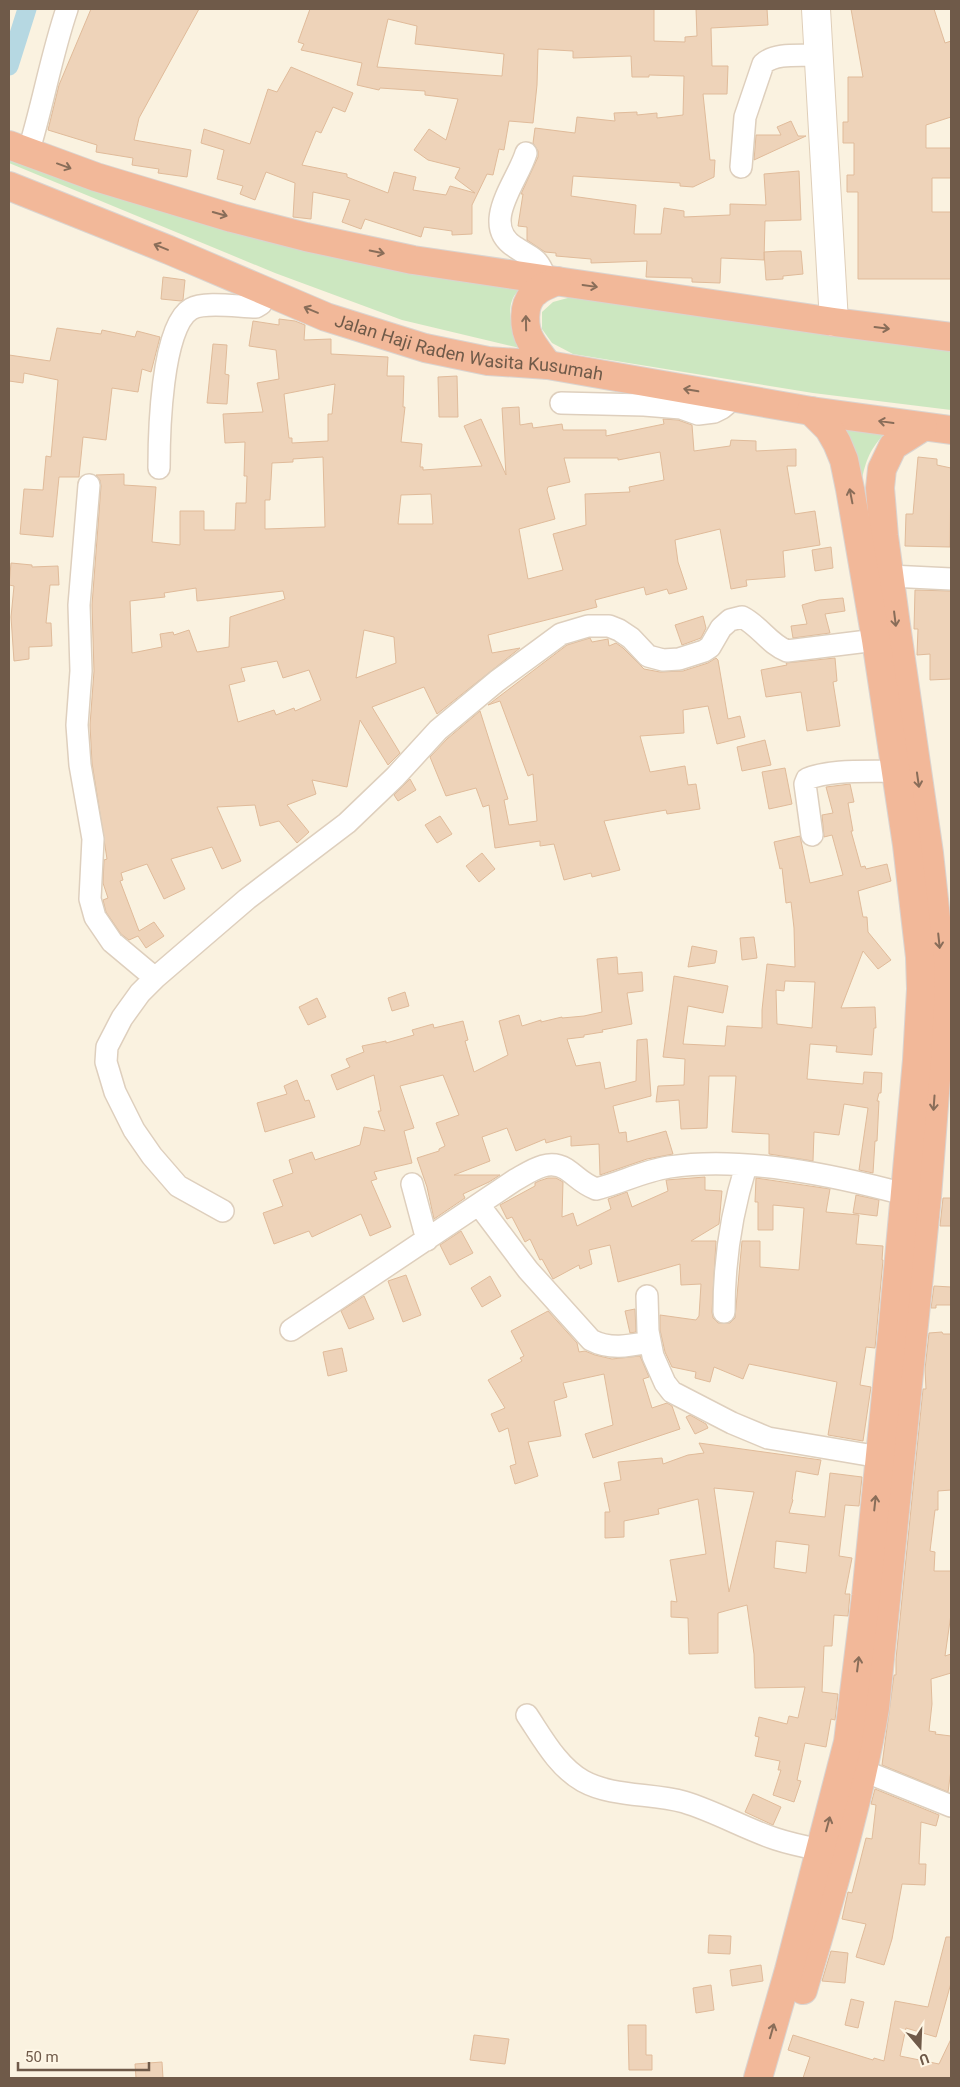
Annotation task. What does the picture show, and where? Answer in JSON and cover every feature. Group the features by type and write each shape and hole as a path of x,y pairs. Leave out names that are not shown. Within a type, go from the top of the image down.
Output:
{"highway":[{"path":"19,149 96,177 168,199 306,237 413,260 834,322 951,337"},
{"name":"Jalan Haji Raden Wasita Kusumah","path":"9,186 326,317 425,348 488,361 548,365 811,411 951,430"},
{"path":"548,365 531,343 524,322 527,304 535,292 551,280"},
{"path":"777,2078 821,1850 849,1734 866,1596 880,1457 904,1326 944,1058 947,1001 929,853 900,756 876,640 859,535 844,460 829,429 811,411"},
{"path":"758,2078 841,1863 864,1771 875,1708 904,1326 904,1194 918,1044 920,957 907,845 890,576 880,488 882,469 893,446 923,427"}],"main road":[{"path":"816,9 834,322"}],"street":[{"path":"19,149 40,115 57,38 67,9"},
{"path":"740,166 745,117 763,64 768,60 781,57 819,55"},
{"path":"526,153 519,172 504,199 499,221 503,236 513,246 539,262 551,280"},
{"path":"159,468 159,442 166,362 180,320 192,308 202,306 256,306 261,304 267,291"},
{"path":"561,403 644,405 681,408 698,414 714,412 722,408 731,397"},
{"path":"89,485 79,605 81,670 77,725 80,765 93,839 90,899 95,917 112,942 155,978"},
{"path":"890,576 951,579"},
{"path":"222,1211 178,1186 152,1156 134,1130 115,1092 106,1062 108,1047 122,1018 140,993 155,978 247,899 347,823 395,777 438,730 497,681 561,634 588,626 609,626 620,630 631,638 648,656 663,660 679,659 704,651 710,647 721,628 730,620 742,617 754,623 776,647 788,651 876,640"},
{"path":"812,835 805,784 807,779 834,774 900,756"},
{"path":"291,1330 515,1180 535,1168 548,1164 558,1165 582,1183 596,1189 646,1172 671,1167 724,1164 855,1181 904,1194"},
{"path":"724,1312 724,1277 728,1236 736,1198 746,1166"},
{"path":"412,1184 427,1240"},
{"path":"479,1204 528,1270 591,1340 600,1345 612,1347 649,1342"},
{"path":"647,1296 649,1342 664,1383 672,1392 746,1430 768,1438 880,1457"},
{"path":"527,1715 551,1751 567,1769 584,1782 606,1790 661,1797 683,1802 709,1810 776,1839 821,1850"},
{"path":"864,1771 951,1806"}],"green space":[{"path":"9,152 532,282 518,291 513,297 511,304 512,327 520,348 402,320 275,273 9,163"},
{"path":"575,296 951,350 951,410 813,393 573,354 552,343 542,329 542,312 553,302"},
{"path":"842,424 887,430 876,443 870,455 861,484"}],"building":[{"path":"91,9 199,9 139,118 134,140 191,150 187,177 158,173 159,169 132,165 133,158 96,152 97,145 48,130 59,85"},
{"path":"310,9 654,9 654,41 685,42 685,37 697,36 696,9 767,9 768,25 711,28 712,66 728,66 727,94 703,94 710,160 715,160 714,177 693,187 680,186 680,183 573,176 571,196 636,205 634,234 661,234 664,208 684,211 684,217 730,215 730,204 766,205 764,174 799,171 801,220 765,221 764,260 721,258 720,283 692,282 692,278 646,277 647,261 591,263 591,259 556,256 556,253 545,252 527,240 527,227 518,226 523,194 521,194 538,157 538,151 533,143 535,128 575,133 577,117 615,121 614,113 637,112 637,115 657,113 657,118 683,115 684,76 649,75 649,77 632,77 631,56 573,58 573,51 538,49 533,123 509,121 504,150 499,149 493,175 487,174 472,205 472,234 452,235 452,231 424,227 421,237 365,219 361,229 342,222 350,200 313,192 311,219 293,217 295,183 266,172 255,200 240,194 243,186 217,179 224,150 201,143 204,129 250,144 268,89 277,92 291,67 353,93 345,112 333,107 321,133 316,131 302,165 347,174 347,177 388,193 394,172 416,177 413,190 446,195 450,186 475,193 455,178 460,168 428,160 414,150 429,129 446,140 458,99 425,95 425,91 380,88 379,90 357,85 362,63 301,50 304,44 298,42","holes":["388,19 417,26 415,44 504,54 502,76 377,67"]},
{"path":"851,9 934,9 945,43 951,41 951,117 926,125 926,148 951,148 951,178 932,178 932,212 951,212 951,279 858,279 858,192 847,192 847,175 854,175 854,143 843,143 843,122 848,122 848,77 863,77"},
{"path":"791,121 798,136 806,136 754,160 756,135 781,135 777,127"},
{"path":"801,251 803,274 783,276 783,279 766,280 764,252"},
{"path":"163,277 185,280 183,300 161,299"},
{"path":"279,319 295,321 305,325 304,340 331,339 331,354 388,357 387,376 404,376 403,407 405,407 401,442 422,444 420,467 423,467 423,470 482,466 464,426 481,419 506,475 502,408 519,407 520,425 532,423 533,428 562,424 563,430 606,430 606,436 664,424 663,419 678,420 692,425 694,451 730,446 731,440 756,441 756,451 796,449 796,466 787,466 795,514 815,511 820,545 783,551 785,577 746,580 747,586 731,589 720,529 675,540 678,562 687,589 669,594 667,589 646,595 644,587 595,600 597,607 488,635 492,653 520,648 437,714 424,687 372,707 400,753 388,765 360,720 347,787 312,780 316,794 287,805 309,832 297,843 279,821 260,826 255,805 217,807 241,861 222,869 212,847 171,859 185,889 164,899 147,864 121,873 123,880 120,881 139,931 154,922 164,936 146,948 138,936 129,940 121,934 106,912 103,900 108,898 103,883 104,860 107,859 92,763 90,725 94,671 92,605 101,486 100,480 96,475 124,474 124,485 156,487 152,542 180,545 180,511 204,511 204,530 235,530 236,503 246,503 247,476 244,476 245,442 225,443 223,414 263,412 257,383 279,379 276,350 249,346 253,321 279,325","holes":["335,384 332,414 328,414 328,441 292,443 292,438 289,438 284,394","660,452 664,480 629,487 630,492 585,494 586,525 553,534 563,570 528,579 519,529 555,519 547,490 548,487 570,482 564,458 618,458 618,460","323,457 325,527 265,529 265,500 270,500 272,463 293,462 293,459","431,494 433,524 398,524 401,495","196,588 197,601 283,591 285,599 230,617 229,647 197,652 189,630 174,635 173,632 160,634 162,647 132,653 130,601 165,597 164,593","364,630 394,637 396,663 356,678","277,661 283,678 309,670 321,700 295,711 294,708 276,715 274,710 238,722 229,685 245,681 241,668"]},
{"path":"57,328 101,334 102,330 135,337 137,331 160,337 151,372 142,369 138,392 112,388 106,440 83,437 79,477 59,477 53,537 20,534 24,489 43,490 46,456 51,457 58,380 24,373 23,383 9,381 9,355 50,361"},
{"path":"213,344 227,345 225,374 229,375 227,404 207,403"},
{"path":"457,376 458,417 439,417 438,377"},
{"path":"918,457 937,459 937,465 951,468 950,547 905,546 906,514 913,514"},
{"path":"831,547 833,568 815,571 812,550"},
{"path":"11,563 32,565 32,567 58,566 59,585 50,585 46,623 51,623 52,646 29,647 29,659 14,661 11,617 14,586 9,585"},
{"path":"915,590 951,591 951,679 930,680 930,654 917,655 918,629 914,629"},
{"path":"843,598 845,611 825,614 830,633 793,638 791,626 807,624 802,605 819,600"},
{"path":"703,616 706,628 701,638 682,645 675,625"},
{"path":"590,638 592,642 608,639 609,646 616,643 644,669 660,672 683,671 708,663 716,658 718,660 728,719 740,716 745,737 717,744 708,706 683,710 684,733 640,736 650,772 685,766 688,785 696,784 700,809 667,814 666,810 604,821 620,870 592,877 591,873 564,880 554,844 540,846 540,841 495,848 489,805 483,807 476,788 446,796 430,757 447,739 480,711 508,799 504,800 509,825 537,821 533,774 528,776 500,701 488,705 567,645"},
{"path":"835,658 837,681 833,682 840,726 807,731 801,692 766,697 761,670 787,665 786,663"},
{"path":"765,740 771,765 742,771 737,747"},
{"path":"785,768 792,804 769,809 762,772"},
{"path":"410,779 416,790 398,801 394,795"},
{"path":"850,784 854,802 848,803 853,831 851,831 861,867 865,866 866,869 887,864 891,881 858,891 863,917 867,917 868,932 891,960 878,969 863,951 841,1008 875,1007 876,1028 874,1028 872,1055 836,1052 837,1046 810,1044 807,1079 863,1084 864,1072 882,1073 881,1093 879,1093 877,1101 879,1101 877,1141 875,1141 873,1173 859,1170 868,1108 844,1104 839,1135 814,1132 813,1161 769,1154 769,1134 732,1132 736,1076 709,1076 707,1128 681,1129 679,1100 656,1102 658,1086 684,1085 685,1059 663,1057 674,976 728,986 723,1013 688,1006 683,1044 725,1046 727,1026 762,1028 767,964 795,967 791,902 786,903 782,868 780,869 774,842 800,836 810,883 843,875 832,835 824,837 822,815 833,813 826,787","holes":["785,981 815,982 812,1028 777,1024 776,990 784,991"]},
{"path":"440,816 452,834 437,843 425,825"},
{"path":"482,853 495,869 479,882 466,866"},
{"path":"754,937 757,958 742,960 740,938"},
{"path":"692,946 717,951 715,963 688,967"},
{"path":"617,957 618,974 642,972 643,991 627,993 632,1024 602,1030 603,1032 584,1035 584,1037 567,1039 576,1066 600,1062 605,1089 636,1081 637,1040 647,1039 651,1096 613,1106 619,1133 626,1132 627,1142 666,1131 673,1154 647,1159 600,1175 599,1144 571,1146 571,1136 546,1143 545,1139 516,1151 507,1128 482,1137 490,1161 454,1175 500,1175 463,1194 465,1198 434,1219 427,1187 417,1158 439,1151 439,1149 445,1146 436,1123 459,1115 443,1075 400,1086 414,1128 404,1131 412,1163 374,1172 377,1179 371,1181 391,1227 370,1236 361,1214 312,1237 309,1231 274,1244 263,1213 283,1206 273,1180 293,1173 289,1160 312,1152 315,1160 360,1145 364,1127 385,1131 378,1111 381,1111 374,1075 337,1090 331,1075 350,1067 346,1059 364,1052 362,1046 386,1041 386,1043 414,1035 412,1030 433,1024 434,1028 463,1021 468,1040 465,1041 474,1072 508,1055 499,1021 519,1015 522,1026 541,1020 541,1022 562,1017 584,1016 602,1012 597,959"},
{"path":"405,992 409,1006 392,1011 388,998"},
{"path":"317,998 326,1017 308,1025 299,1007"},
{"path":"297,1080 305,1101 309,1100 315,1117 265,1132 257,1103 287,1094 284,1086"},
{"path":"705,1177 705,1190 722,1191 719,1224 691,1241 716,1241 712,1312 713,1318 718,1323 730,1323 735,1318 742,1241 760,1241 760,1267 799,1270 804,1208 773,1205 773,1230 758,1230 758,1202 755,1202 756,1178 830,1189 826,1212 859,1215 856,1244 883,1246 875,1348 866,1347 860,1385 871,1387 863,1441 828,1435 837,1382 749,1364 743,1379 714,1367 710,1382 695,1378 696,1372 672,1367 665,1352 660,1330 660,1315 696,1320 699,1316 701,1284 681,1285 680,1264 618,1282 610,1245 589,1250 592,1264 580,1269 579,1265 553,1279 542,1259 540,1260 530,1239 525,1242 512,1217 507,1219 500,1205 535,1186 535,1183 539,1181 556,1178 563,1182 562,1217 573,1213 577,1226 611,1209 608,1199 627,1192 632,1207 668,1191 666,1180"},
{"path":"856,1195 879,1200 877,1216 853,1213"},
{"path":"943,1198 951,1198 951,1226 940,1226"},
{"path":"461,1231 473,1253 450,1265 440,1245"},
{"path":"406,1275 421,1315 403,1322 388,1281"},
{"path":"490,1276 501,1296 482,1307 471,1288"},
{"path":"934,1286 951,1287 951,1305 936,1305 936,1308 931,1308"},
{"path":"364,1296 374,1319 349,1329 341,1311"},
{"path":"635,1309 636,1332 630,1333 625,1311"},
{"path":"548,1311 577,1343 579,1352 585,1351 612,1359 640,1356 649,1377 643,1379 652,1408 667,1403 672,1406 680,1429 593,1458 585,1434 613,1425 604,1374 563,1383 567,1397 554,1401 561,1436 528,1442 538,1476 515,1484 510,1466 516,1464 508,1428 499,1432 491,1414 505,1408 488,1380 522,1361 520,1358 524,1356 511,1331"},
{"path":"942,1332 943,1334 951,1334 951,1490 938,1491 938,1510 935,1510 930,1551 935,1552 934,1571 951,1571 951,1614 945,1656 951,1654 951,1673 931,1679 932,1704 929,1731 936,1732 935,1734 951,1736 951,1770 948,1792 882,1765 894,1675 896,1675 896,1659 923,1389 926,1389 925,1369 929,1333"},
{"path":"342,1348 347,1371 328,1376 323,1352"},
{"path":"690,1415 706,1424 708,1428 695,1434 686,1417"},
{"path":"699,1443 821,1460 818,1475 796,1471 793,1500 789,1513 825,1517 830,1473 862,1477 859,1506 845,1505 839,1556 852,1558 845,1594 850,1594 848,1616 834,1615 832,1646 824,1646 822,1692 838,1694 835,1720 831,1719 826,1747 805,1743 797,1780 801,1781 794,1802 773,1795 781,1770 778,1770 780,1761 755,1756 759,1737 755,1736 759,1717 787,1724 789,1716 798,1718 805,1687 755,1688 754,1654 747,1605 718,1613 718,1653 689,1654 688,1618 671,1617 671,1601 677,1602 670,1560 706,1554 698,1499 658,1509 659,1514 624,1521 624,1537 605,1538 605,1512 610,1512 604,1483 621,1480 618,1462 662,1458 663,1464 688,1455 704,1453","holes":["714,1488 754,1492 729,1592","776,1541 809,1545 806,1573 774,1568"]},
{"path":"875,1789 939,1815 936,1826 921,1822 919,1864 926,1864 925,1885 902,1884 892,1939 884,1965 856,1957 866,1924 842,1919 848,1892 852,1893 866,1838 872,1839 876,1805 871,1804"},
{"path":"753,1794 781,1807 773,1825 745,1812"},
{"path":"709,1935 731,1936 730,1954 708,1953"},
{"path":"946,1937 951,1937 951,1983 936,2037 906,2028 900,2056 939,2064 951,2039 951,2078 803,2078 810,2057 788,2050 793,2035 873,2060 874,2058 884,2061 895,2001 928,2007"},
{"path":"831,1951 848,1953 845,1983 822,1981"},
{"path":"761,1965 763,1981 732,1986 730,1970"},
{"path":"711,1985 714,2010 696,2013 693,1988"},
{"path":"851,1999 864,2002 858,2028 845,2025"},
{"path":"628,2025 646,2025 646,2055 652,2055 652,2070 629,2070"},
{"path":"474,2035 509,2039 505,2064 470,2060"},
{"path":"162,2062 163,2078 136,2078 135,2064"}],"waterway":[{"path":"9,66 27,9"}]}
